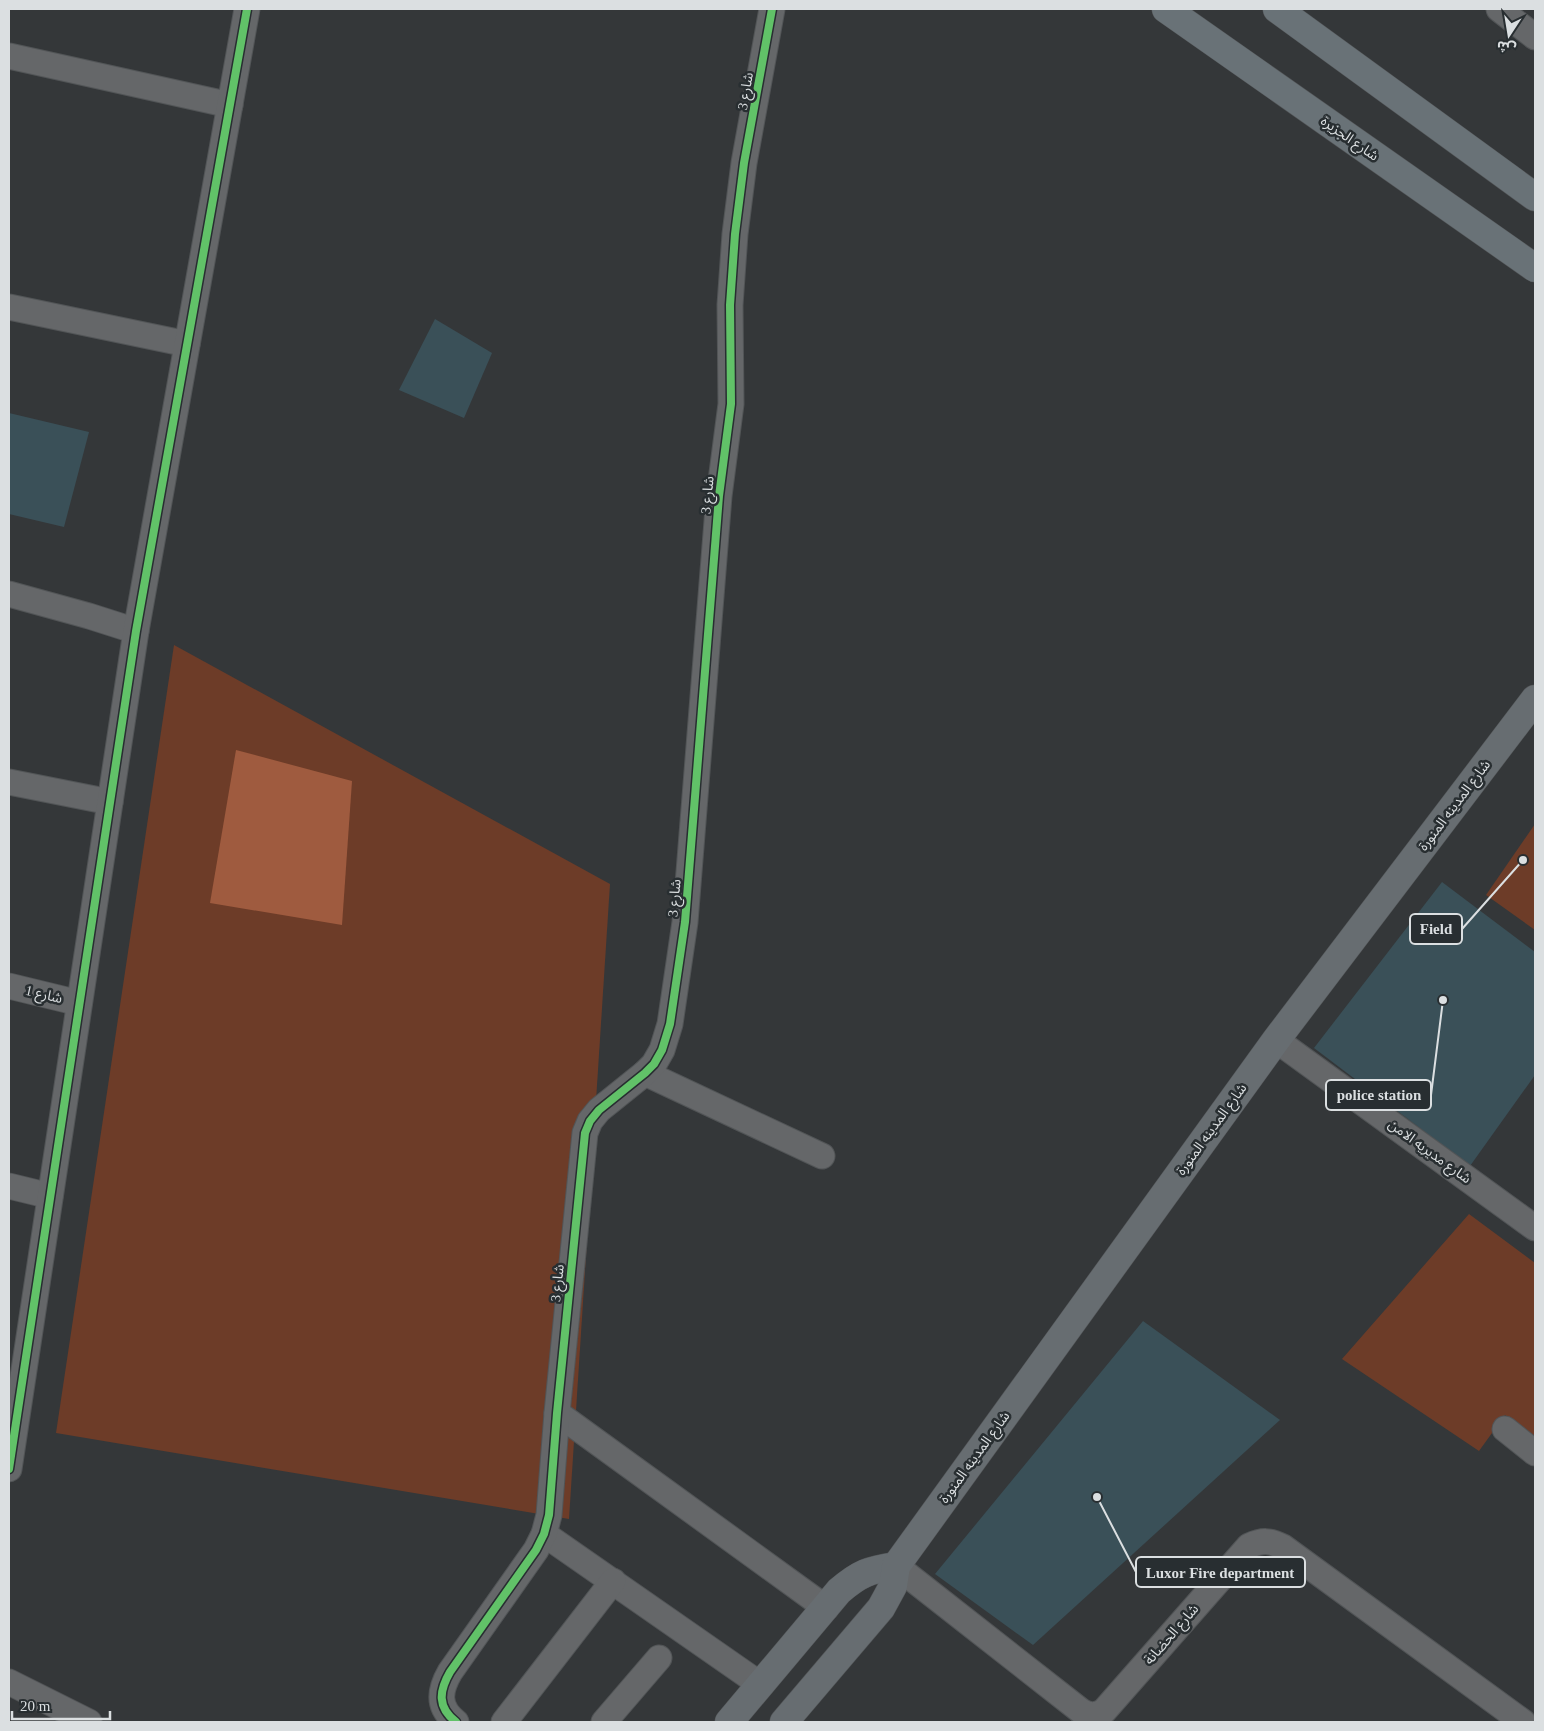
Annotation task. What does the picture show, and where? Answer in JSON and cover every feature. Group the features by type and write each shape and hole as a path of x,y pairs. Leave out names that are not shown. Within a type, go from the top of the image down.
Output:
{"main road":[{"name":"شارع الجزيرة","path":"1166,9 1535,268"},
{"path":"1277,9 1535,197"},
{"name":"شارع المدينه المنورة","path":"784,1722 881,1608 892,1586 896,1566 1276,1040 1535,698"},
{"path":"729,1722 839,1591 856,1577 876,1569 896,1566"}],"street":[{"path":"9,1469 20,1323 50,1196 136,631 247,9"},
{"name":"شارع 3","path":"456,1722 448,1716 442,1701 442,1686 531,1558 544,1534 549,1515 557,1413 585,1133 590,1121 599,1110 654,1064 662,1050 667,1035 685,922 719,496 731,404 730,315 735,234 744,163 772,9"},
{"path":"1499,9 1535,37"},
{"path":"9,56 230,105"},
{"path":"9,307 187,344"},
{"path":"9,594 80,613 136,631"},
{"path":"9,782 110,802"},
{"name":"شارع 1","path":"9,986 79,1003"},
{"name":"شارع مديريه الامن","path":"1276,1040 1535,1228"},
{"path":"645,1073 822,1156"},
{"path":"9,1186 50,1196"},
{"path":"557,1413 826,1608"},
{"path":"1505,1429 1535,1453"},
{"path":"544,1534 761,1685"},
{"name":"شارع الحضانة","path":"896,1566 1081,1712 1097,1715 1104,1711 1249,1546 1260,1541 1272,1541 1283,1546 1523,1722"},
{"path":"504,1722 613,1581"},
{"path":"604,1722 659,1658"},
{"path":"9,1682 90,1722"}],"shaded area":[{"path":"174,645 610,884 569,1519 56,1433"},
{"path":"236,750 352,781 342,925 210,903"},
{"path":"1535,824 1535,930 1486,895"},
{"path":"1469,1214 1535,1263 1535,1436 1505,1415 1479,1451 1342,1359"}],"building":[{"path":"435,319 492,353 464,418 399,390"},
{"path":"9,413 89,432 64,527 9,514"},
{"path":"1442,882 1535,952 1535,1075 1470,1166 1314,1048"},
{"path":"1143,1321 1280,1420 1033,1645 935,1574"}],"cycle path":[{"path":"9,1469 136,631 247,9"},
{"path":"456,1722 443,1705 442,1692 446,1679 536,1550 544,1534 549,1515 557,1413 585,1133 590,1121 599,1110 654,1064 662,1050 670,1024 685,922 719,496 731,404 730,305 735,234 744,163 772,9"}],"place":[{"name":"Field","path":"1523,860"},
{"name":"police station","path":"1443,1000"},
{"name":"Luxor Fire department","path":"1097,1497"}]}
